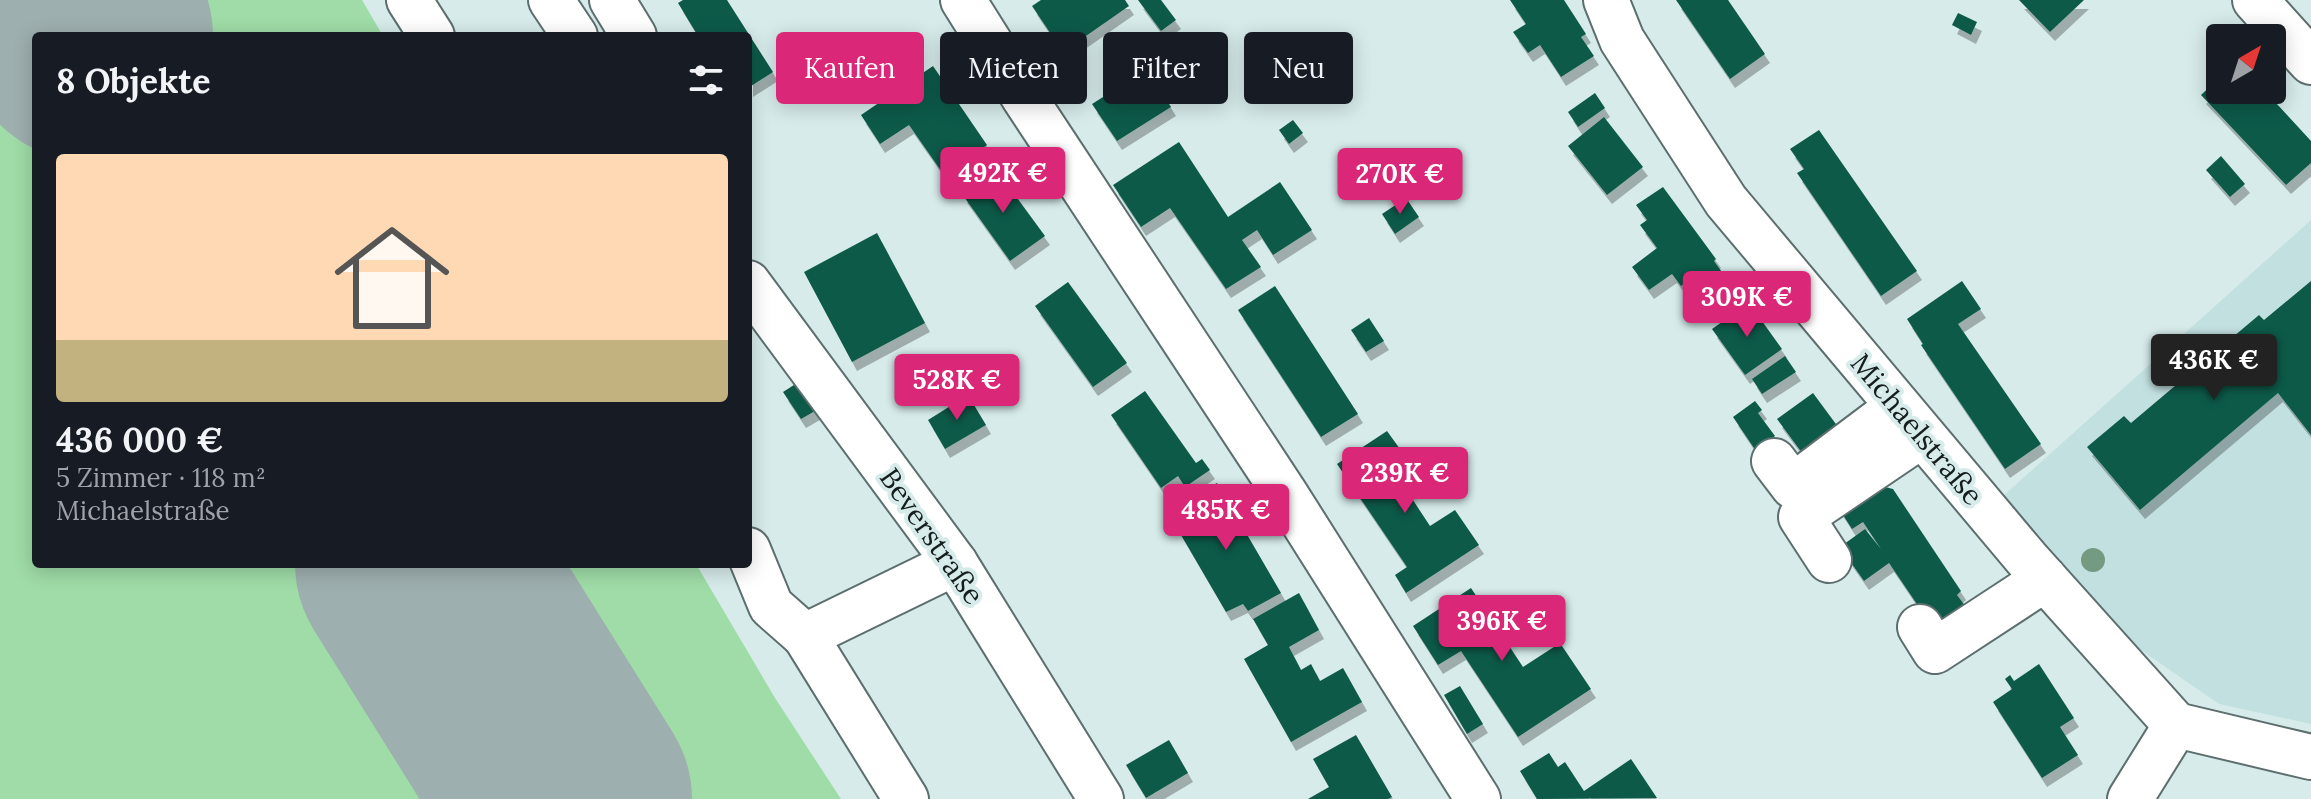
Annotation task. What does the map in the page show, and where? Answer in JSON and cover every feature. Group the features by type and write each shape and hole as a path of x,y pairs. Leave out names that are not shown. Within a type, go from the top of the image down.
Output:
{"street":[{"path":"409,0 429,32"},
{"path":"551,0 572,32"},
{"path":"612,0 632,32"},
{"name":"Michaelstraße","path":"1606,0 1622,40 1726,201 2045,579 2176,725"},
{"path":"2255,0 2311,62"},
{"path":"966,1 1025,99 1286,495 1478,799"},
{"name":"Beverstraße","path":"752,288 955,563 1101,799"},
{"path":"1774,461 1793,486 1910,421"},
{"path":"1829,560 1801,517 1910,421"},
{"path":"752,560 771,606 805,636 906,799"},
{"path":"805,636 955,563"},
{"path":"1920,627 1935,651 2045,579"},
{"path":"2130,799 2176,725 2311,757"}],"shaded area":[{"path":"2311,220 2311,724 2219,704 2125,639 2003,496"}],"green space":[{"path":"0,0 362,0 381,32 32,32 32,568 698,568 775,698 841,799 0,799"}],"building":[{"path":"683,0 727,0 747,32 696,32 678,3"},
{"path":"1041,0 1125,0 1129,6 1087,35 1087,32 1050,32 1032,6"},
{"path":"1138,0 1161,0 1176,20 1161,31"},
{"path":"1510,0 1564,0 1586,34 1581,37 1594,56 1561,77 1540,45 1528,53 1513,32 1526,24"},
{"path":"1676,0 1728,0 1765,54 1730,79"},
{"path":"2019,0 2084,0 2050,32"},
{"path":"1958,13 1977,22 1971,35 1952,25"},
{"path":"752,39 773,72 752,85"},
{"path":"933,66 940,76 940,104 959,104 987,145 944,175 909,125 880,144 861,115 877,104 924,104 924,72"},
{"path":"1595,93 1605,108 1578,127 1568,112"},
{"path":"1103,97 1103,104 1169,104 1171,107 1117,141 1092,104"},
{"path":"2210,104 2277,104 2311,141 2311,163 2286,185"},
{"path":"1604,117 1643,167 1607,195 1568,146"},
{"path":"1293,120 1303,133 1289,144 1279,130"},
{"path":"1819,130 1917,271 1881,296 1797,173 1804,169 1790,149"},
{"path":"1179,142 1228,217 1280,182 1312,230 1273,255 1257,230 1242,240 1261,267 1226,289 1170,208 1141,227 1113,185"},
{"path":"2221,156 2245,184 2230,197 2206,170"},
{"path":"996,169 1045,236 1010,261 962,194"},
{"path":"1663,187 1716,259 1714,261 1729,282 1711,295 1708,292 1700,298 1688,281 1681,286 1672,274 1649,290 1632,267 1657,248 1640,225 1647,220 1636,205"},
{"path":"1406,198 1419,217 1395,234 1382,214"},
{"path":"877,233 925,323 852,362 804,272"},
{"path":"1962,281 1981,309 1958,324 2041,444 2005,469 1921,345 1907,319"},
{"path":"2311,281 2311,435 2278,393 2140,510 2087,447 2124,416 2131,423 2259,315 2264,320"},
{"path":"1068,282 1127,363 1093,387 1035,306"},
{"path":"1731,283 1746,304 1726,317 1711,297"},
{"path":"1275,286 1358,414 1321,437 1238,310"},
{"path":"1749,303 1782,349 1745,375 1712,329"},
{"path":"1369,318 1384,341 1366,352 1351,330"},
{"path":"1785,356 1796,372 1762,394 1752,379"},
{"path":"797,383 815,411 801,419 783,392"},
{"path":"1145,391 1196,463 1202,459 1210,470 1185,487 1178,476 1161,488 1111,415"},
{"path":"1813,393 1847,439 1811,465 1777,419"},
{"path":"968,395 986,425 945,449 928,420"},
{"path":"1755,401 1762,410 1758,413 1775,436 1756,451 1733,417"},
{"path":"1387,431 1400,449 1386,459 1430,526 1455,510 1479,545 1406,593 1395,575 1407,567 1337,464"},
{"path":"1875,474 1885,487 1893,489 1961,591 1957,595 1972,615 1944,633 1925,616 1889,563 1864,581 1840,547 1865,529 1881,549 1863,522 1852,529 1834,501"},
{"path":"1217,483 1281,593 1248,611 1243,604 1226,612 1177,528 1194,518 1184,501"},
{"path":"1471,588 1523,667 1560,643 1591,689 1518,737 1461,651 1438,665 1413,626"},
{"path":"1299,593 1319,630 1289,647 1301,670 1311,664 1320,681 1343,668 1362,702 1291,742 1244,659 1268,645 1253,619"},
{"path":"2039,664 2074,718 2060,727 2078,755 2042,778 1993,702 2012,689 2005,679 2010,675 2014,681"},
{"path":"1460,686 1483,724 1467,734 1444,695"},
{"path":"1356,735 1392,797 1308,799 1329,787 1313,759"},
{"path":"1169,740 1188,773 1146,798 1126,765"},
{"path":"1549,753 1558,767 1565,762 1584,791 1631,759 1657,798 1537,799 1520,771"}],"runway":[{"path":"66,0 86,32"},
{"path":"423,568 567,799"}]}
